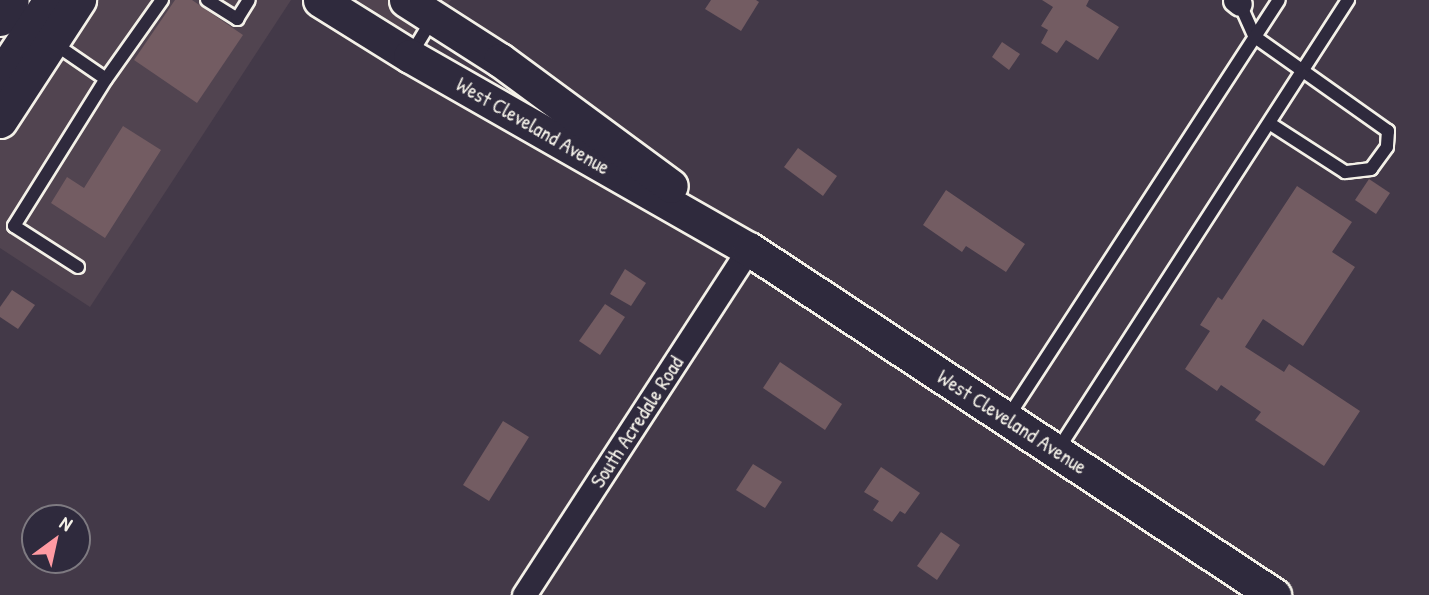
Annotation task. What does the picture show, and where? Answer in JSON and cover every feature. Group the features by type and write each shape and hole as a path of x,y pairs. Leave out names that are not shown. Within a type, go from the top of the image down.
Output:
{"main road":[{"path":"0,19 12,0"},
{"path":"0,76 50,0"},
{"path":"0,121 79,0"},
{"name":"West Cleveland Avenue","path":"320,0 410,56 749,248 1274,595"},
{"name":"West Cleveland Avenue","path":"424,6 624,148 749,248"}],"street":[{"name":"South Acredale Road","path":"524,595 749,248"}],"lane":[{"path":"78,267 14,226 106,79 162,0"},
{"path":"208,0 237,19 249,0"},
{"path":"1007,419 1279,0"},
{"path":"1056,451 1348,0"},
{"path":"1238,2 1255,37 1388,131 1387,147 1371,169 1345,172 1269,123"},
{"path":"410,56 424,6"},
{"path":"52,42 106,79"}],"shaded area":[{"path":"79,0 291,0 90,307 0,248 0,121"},
{"path":"320,0 451,0 410,56"}],"building":[{"path":"175,0 192,0 243,35 197,103 134,60"},
{"path":"711,0 759,2 741,31 705,9"},
{"path":"1042,0 1089,0 1086,6 1119,27 1098,60 1066,40 1057,53 1041,43 1048,30 1041,26 1053,7"},
{"path":"1002,42 1020,54 1009,70 992,57"},
{"path":"123,126 161,150 105,238 51,203 67,177 84,188"},
{"path":"798,148 837,176 823,196 784,167"},
{"path":"1369,179 1390,193 1376,214 1355,200"},
{"path":"1297,186 1352,222 1332,252 1355,267 1303,346 1263,319 1245,347 1284,372 1289,364 1360,411 1324,466 1255,420 1261,412 1221,385 1217,391 1185,369 1210,331 1200,325 1218,297 1222,300"},
{"path":"946,190 1025,244 1006,272 966,246 962,252 923,225"},
{"path":"625,269 646,283 631,306 610,294"},
{"path":"12,290 35,305 18,329 0,317 0,307"},
{"path":"605,304 625,317 600,355 579,341"},
{"path":"780,362 842,404 825,430 763,388"},
{"path":"503,421 529,437 489,501 463,485"},
{"path":"753,464 782,482 765,508 736,490"},
{"path":"881,467 920,493 905,514 900,511 892,522 873,510 879,501 864,492"},
{"path":"941,532 960,545 937,580 917,566"}]}
